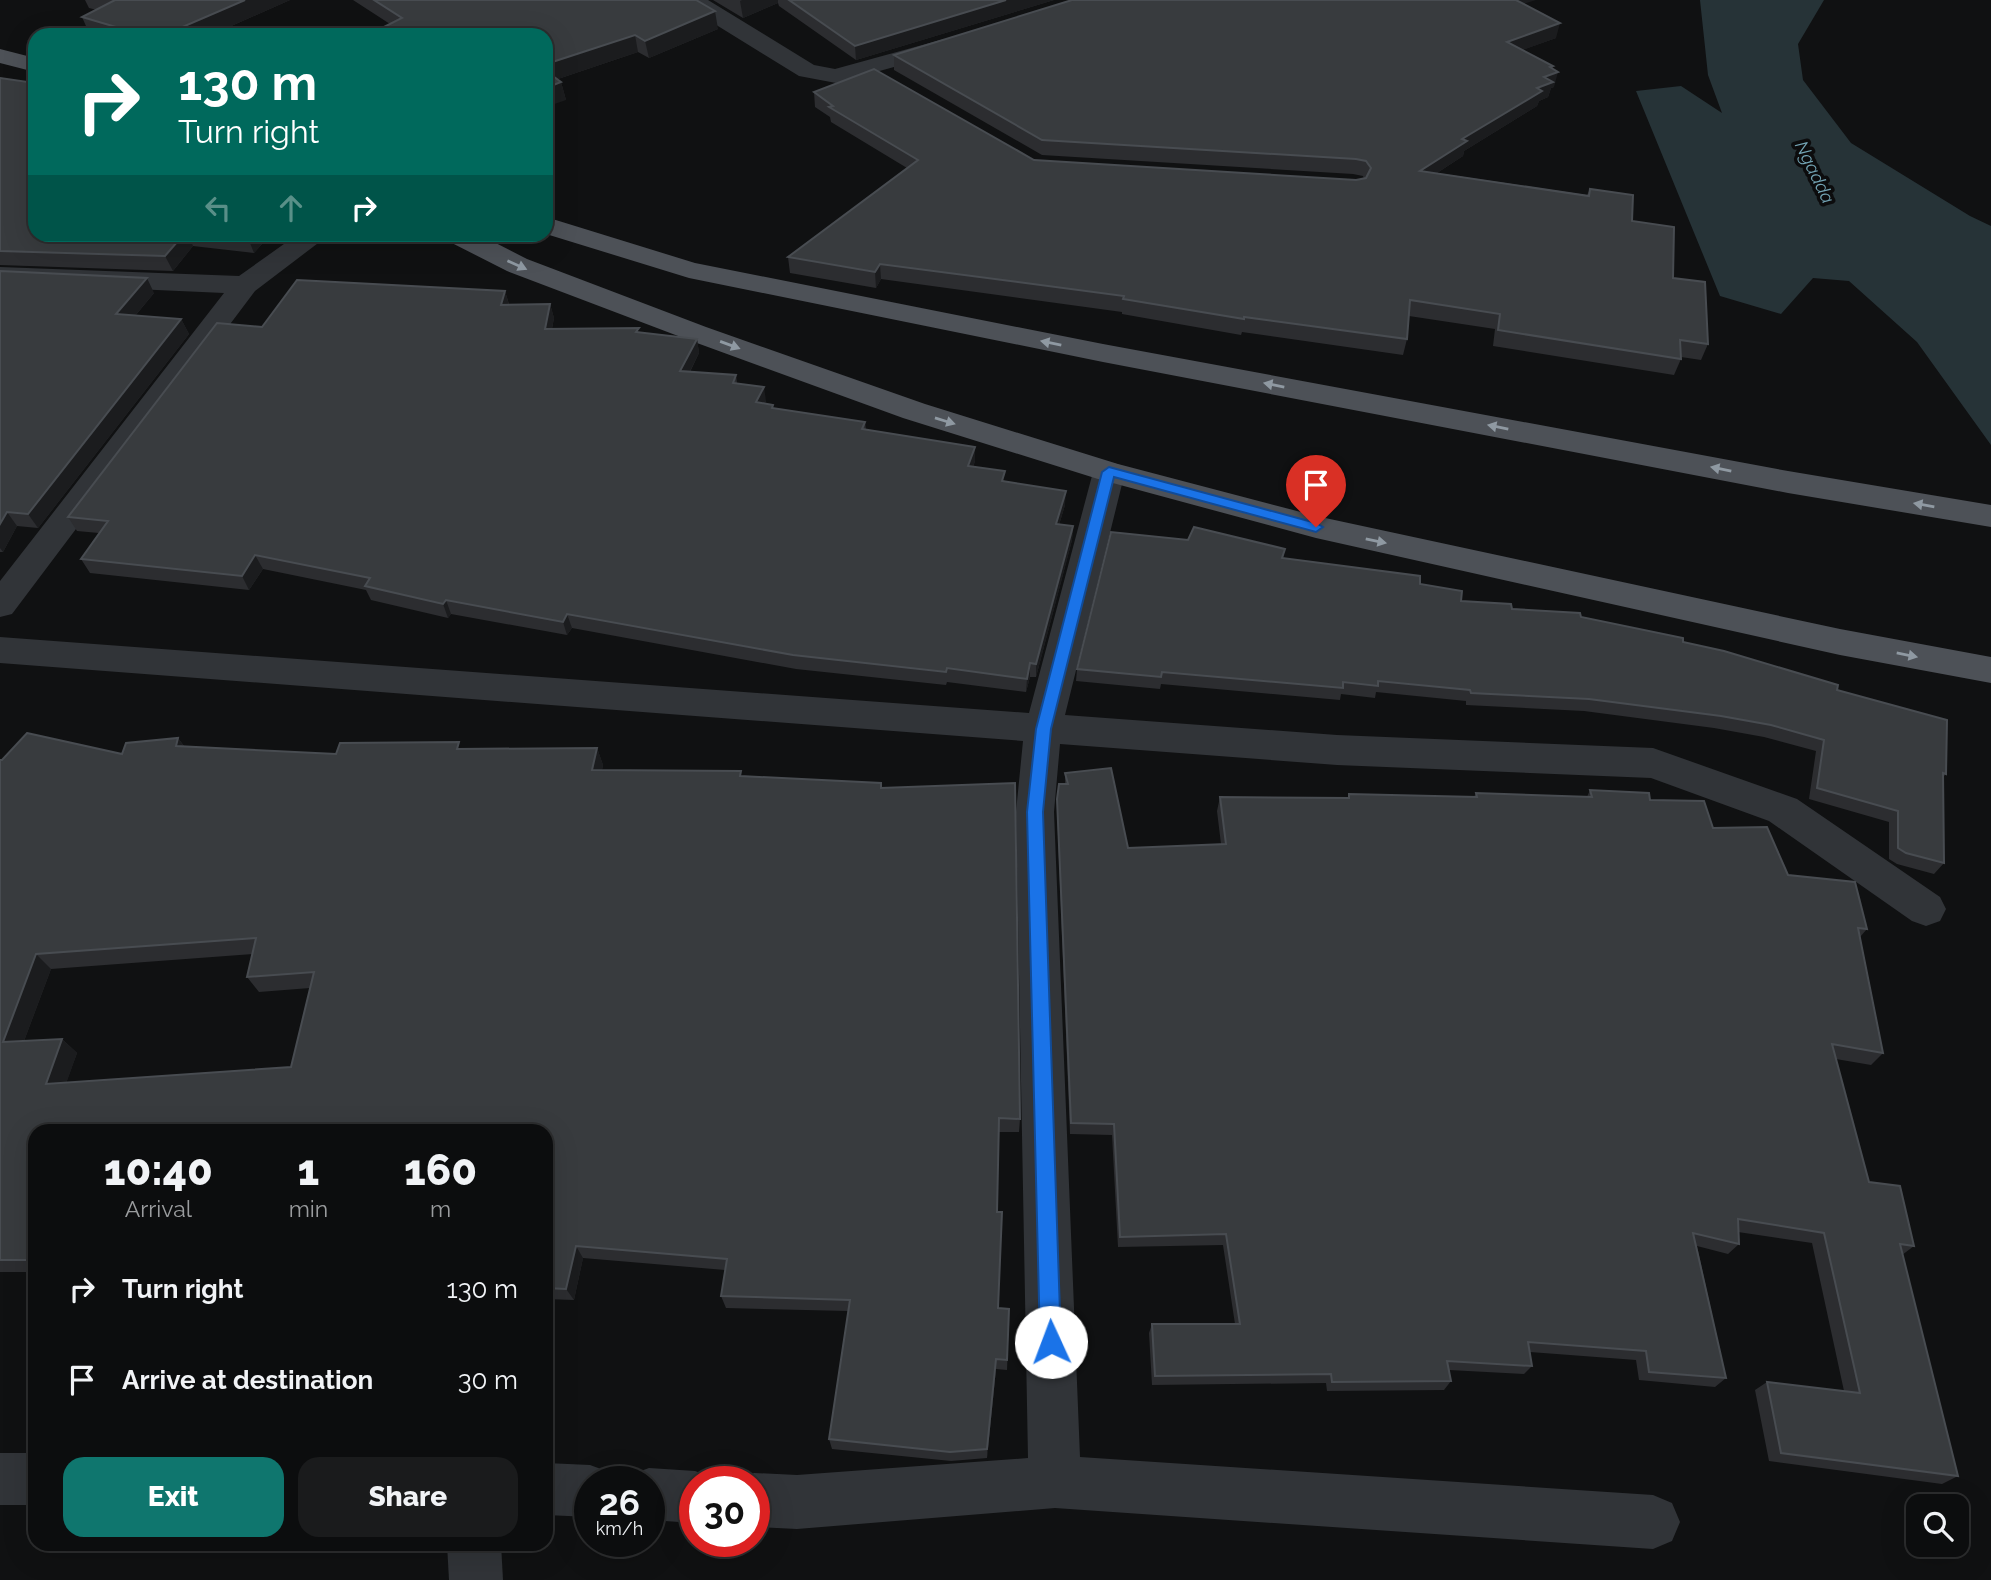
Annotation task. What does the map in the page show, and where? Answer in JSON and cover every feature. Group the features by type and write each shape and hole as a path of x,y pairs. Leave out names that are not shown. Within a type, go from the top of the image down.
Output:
{"main road":[{"path":"0,56 28,63"},
{"path":"0,79 28,87"},
{"path":"553,227 606,246 702,272 1103,353 1788,482 1991,516"},
{"path":"472,242 517,265 696,333 914,411 1109,472 1316,527 1840,642 1991,670"}],"street":[{"path":"692,0 807,71 836,76 970,38"},
{"path":"870,68 893,81"},
{"path":"0,605 245,285 306,242"},
{"path":"0,275 245,285"},
{"path":"1055,1482 1035,812 1044,729 1109,472"},
{"path":"0,650 1337,750 1653,763 1783,810 1926,909"},
{"path":"0,1479 28,1479"},
{"path":"770,1501 797,1502 1055,1482 1653,1522"},
{"path":"553,1489 574,1490"},
{"path":"474,1551 476,1580"}],"water":[{"name":"Ngadda","path":"1700,0 1824,0 1798,44 1803,80 1851,143 1970,216 1991,226 1991,445 1917,342 1849,281 1813,278 1781,314 1720,296 1636,91 1681,86 1722,113 1708,75"}],"building":[{"path":"115,0 245,0 180,28 119,28 82,17"},
{"path":"374,0 696,0 715,11 645,41 635,35 553,62 553,28 382,28 402,18"},
{"path":"789,0 1006,0 855,46"},
{"path":"1072,0 1516,0 1560,23 1507,42 1553,66 1550,67 1558,72 1544,77 1553,82 1537,88 1542,91 1462,139 1467,141 1420,171 1589,196 1590,189 1633,195 1632,221 1674,227 1673,278 1705,282 1708,344 1680,340 1681,359 1498,330 1500,314 1410,300 1407,339 1244,319 1123,299 1124,296 880,264 875,272 788,257 918,160 829,107 833,106 814,92 874,69 1034,160 1356,180 1366,178 1371,168 1366,161 1356,159 1042,140 894,55"},
{"path":"553,76 561,82 553,85"},
{"path":"0,78 28,82 28,242 177,242 165,256 0,251"},
{"path":"0,271 147,278 116,314 181,319 28,514 7,512 0,524"},
{"path":"297,280 505,291 501,305 550,304 545,329 639,328 636,332 697,339 680,371 736,375 733,383 764,387 756,402 773,405 772,408 865,422 862,429 975,447 968,466 1005,471 1002,481 1066,491 1056,524 1073,526 1036,664 1030,663 1027,679 947,668 946,672 793,655 567,614 563,622 446,600 443,604 365,586 370,578 255,555 242,576 81,559 108,521 68,517 217,323 262,327"},
{"path":"1194,527 1285,549 1282,558 1420,576 1420,584 1462,591 1461,601 1511,604 1512,609 1580,613 1581,617 1683,638 1683,642 1724,651 1838,685 1837,690 1947,720 1946,774 1943,773 1944,863 1906,853 1898,848 1898,811 1817,788 1824,740 1771,725 1589,699 1471,693 1470,690 1378,681 1378,686 1343,682 1343,688 1162,672 1161,677 1077,669 1111,532 1188,540"},
{"path":"27,733 122,754 126,743 178,738 176,746 336,754 340,743 459,742 457,749 597,748 592,770 741,771 740,776 881,783 881,788 1015,783 1020,1119 999,1118 997,1212 1002,1212 998,1308 1009,1309 1007,1360 996,1359 987,1449 950,1452 829,1439 850,1300 721,1296 727,1259 576,1246 566,1289 553,1288 553,1124 28,1124 28,1260 0,1260 0,760","holes":["256,938 247,977 314,972 291,1067 46,1084 62,1039 3,1042 36,954"]},
{"path":"1111,768 1128,848 1226,844 1220,797 1349,798 1349,794 1477,797 1476,793 1592,797 1590,790 1649,793 1650,800 1704,801 1713,828 1767,827 1788,875 1855,882 1867,929 1858,928 1883,1053 1832,1044 1869,1182 1900,1186 1914,1246 1900,1244 1958,1476 1781,1453 1767,1382 1860,1393 1824,1233 1738,1219 1739,1244 1693,1233 1726,1378 1649,1372 1646,1351 1528,1342 1532,1366 1447,1361 1451,1381 1332,1382 1331,1374 1155,1376 1152,1324 1240,1324 1226,1234 1120,1237 1114,1124 1071,1123 1057,799 1059,784 1068,784 1065,773"}],"route":[{"path":"1051,1342 1035,812 1044,729 1109,472 1316,527"}]}
